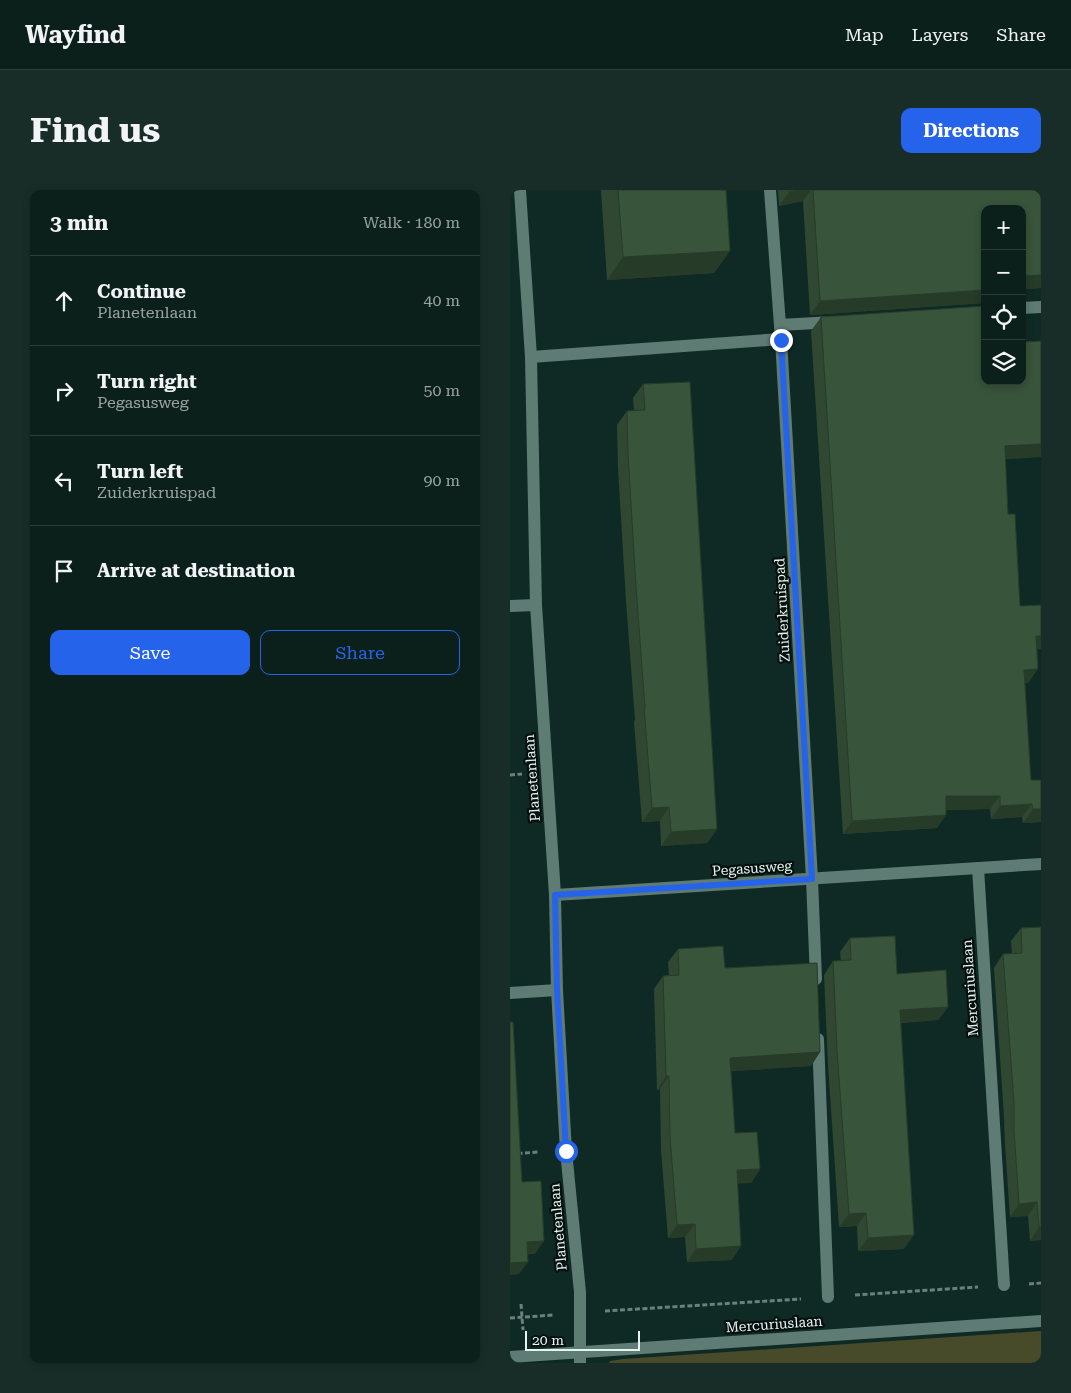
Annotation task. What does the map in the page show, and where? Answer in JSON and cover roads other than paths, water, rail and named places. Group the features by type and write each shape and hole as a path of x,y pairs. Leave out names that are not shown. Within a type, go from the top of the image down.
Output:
{"street":[{"name":"Planetenlaan","path":"520,190 531,356 536,605 555,895 557,990 566,1151 580,1292 580,1358"},
{"name":"Zuiderkruispad","path":"770,190 781,340 812,879"},
{"path":"1026,308 1041,307"},
{"path":"780,325 848,320"},
{"path":"531,356 781,340"},
{"path":"510,606 536,605"},
{"name":"Pegasusweg","path":"555,895 1041,864"},
{"name":"Mercuriuslaan","path":"978,868 1004,1285"},
{"path":"812,879 816,987"},
{"path":"510,993 557,990"},
{"name":"Mercuriuslaan","path":"818,1027 828,1297"},
{"name":"Mercuriuslaan","path":"510,1357 580,1358 1041,1321"}]}
